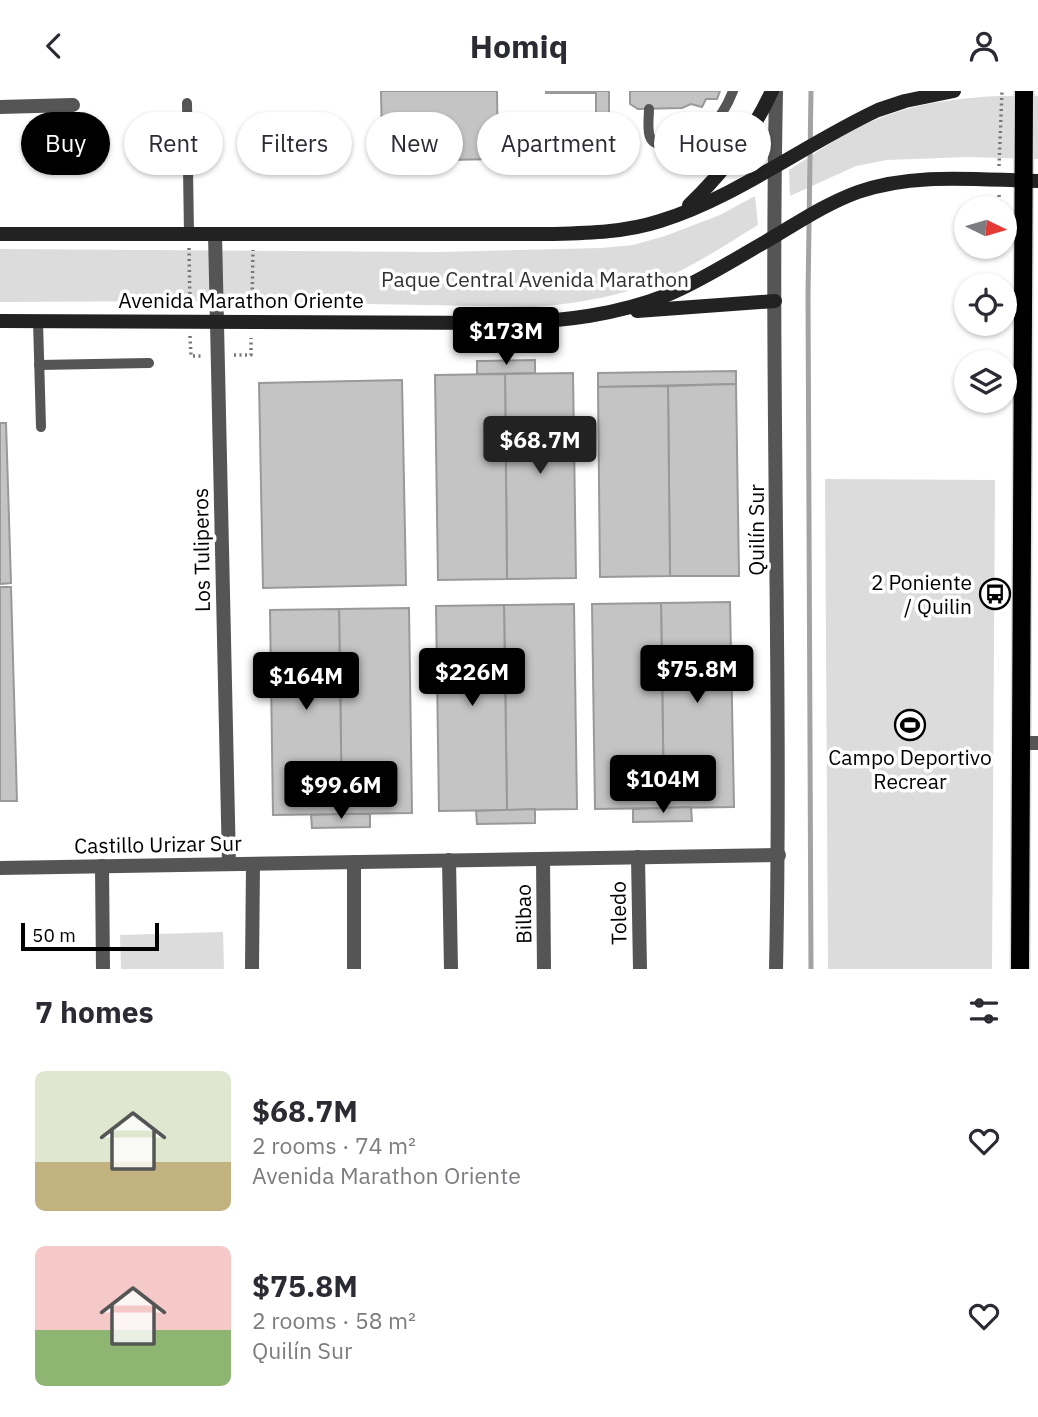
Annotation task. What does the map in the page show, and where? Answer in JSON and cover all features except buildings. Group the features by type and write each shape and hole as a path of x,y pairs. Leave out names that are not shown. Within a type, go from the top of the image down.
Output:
{"main road":[{"path":"677,215 702,193 734,155 774,91"},
{"path":"0,234 590,233 639,227 677,215 878,110 905,101 954,91"},
{"path":"1020,969 1029,743 1023,206 1030,181 1024,91"},
{"name":"Avenida Marathon Oriente","path":"0,321 531,322 577,319 614,312 667,294 830,204 861,191 904,181 1030,181"},
{"path":"614,312 775,301"}],"street":[{"name":"Quilín Sur","path":"774,91 779,855 776,969"},
{"path":"0,107 73,105"},
{"name":"Los Tuliperos","path":"215,234 229,864"},
{"name":"Castillo Urizar Sur","path":"0,868 779,855"},
{"name":"Toledo","path":"638,857 640,969"},
{"name":"Bilbao","path":"543,859 544,969"},
{"path":"449,860 451,969"},
{"path":"354,862 354,969"},
{"path":"253,864 253,969"},
{"path":"102,866 103,969"}],"lane":[{"path":"649,109 650,137 653,141 663,145 686,143 714,123 733,91"},
{"path":"187,103 189,234"},
{"path":"38,321 41,427"},
{"path":"40,365 149,363"}],"path":[{"path":"1002,91 1000,205 1023,206"},
{"path":"251,321 254,234"}],"green space":[{"path":"999,96 1038,96 1038,159 968,157 887,160 856,166 790,196 789,170 862,126 929,104"},
{"name":"Paque Central Avenida Marathon","path":"755,196 758,225 703,259 648,285 573,303 534,307 192,301 0,302 0,249 438,252 601,248 633,245 665,236 720,215"},
{"name":"Campo Deportivo Recrear","path":"825,479 995,480 992,969 828,969"},
{"path":"223,932 224,969 121,969 120,935"}],"waterway":[{"path":"811,91 808,295 811,969"}],"place":[{"name":"2 Poniente / Quilin","path":"995,594"},
{"name":"Campo Deportivo Recrear","path":"910,725"}]}
